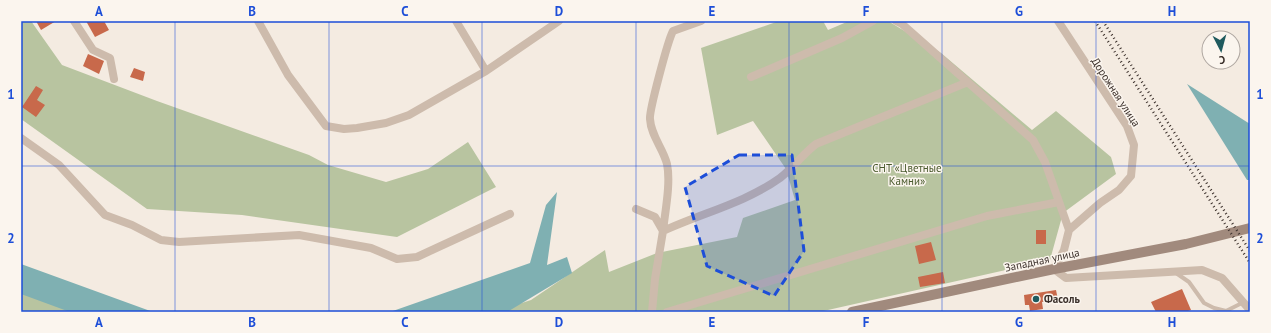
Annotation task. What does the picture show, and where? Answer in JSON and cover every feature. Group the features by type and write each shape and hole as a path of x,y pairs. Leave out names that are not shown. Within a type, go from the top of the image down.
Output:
{"main road":[{"name":"Западная улица","path":"852,312 1054,269 1186,244 1250,228"}],"street":[{"path":"74,21 93,50 110,58 114,79"},
{"path":"258,21 288,75 326,126 344,129 392,121 409,115 486,71 559,21"},
{"path":"456,21 486,71"},
{"path":"652,312 655,279 667,201 667,166 662,148 652,135 649,118 673,31 701,21"},
{"path":"751,78 842,38 873,21"},
{"path":"896,21 902,24 1033,140 1045,162 1069,230 1064,250 1054,269 1066,278 1202,270 1222,278 1250,310"},
{"name":"Дорожная улица","path":"1058,21 1127,126 1134,145 1130,176 1126,183 1069,230"},
{"path":"663,231 734,204 781,178 816,144 968,82"},
{"path":"21,138 59,165 105,215 132,225 161,240 179,242 300,235 371,248 397,259 417,257 510,214"},
{"path":"668,312 987,216 1058,202"},
{"path":"636,209 655,217 663,231"}],"lane":[{"path":"1174,272 1189,282 1204,303 1214,308 1226,311 1244,302"}],"highlighted area":[{"path":"739,155 792,155 804,251 774,296 707,266 685,187"}],"green space":[{"path":"21,21 31,21 62,65 157,101 309,155 328,165 386,182 428,169 468,142 496,187 397,237 242,215 147,209 21,119"},
{"name":"СНТ «Цветные Камни»","path":"779,21 823,21 828,30 849,21 888,21 941,53 1032,130 1056,111 1111,157 1116,174 1063,213 1050,260 819,312 494,312 531,300 605,250 609,272 657,253 737,237 743,218 795,200 786,169 753,121 717,135 701,48"},
{"path":"21,289 98,312 21,312"}],"water":[{"path":"1187,84 1250,124 1250,180 1247,180"},
{"path":"557,192 547,265 567,257 572,273 507,312 390,312 530,263 546,205"},
{"path":"21,264 153,312 70,312 21,294"}],"building":[{"path":"36,21 56,21 41,30"},
{"path":"86,21 104,21 109,30 95,37"},
{"path":"88,54 104,61 99,74 83,66"},
{"path":"134,68 145,72 143,81 130,77"},
{"path":"36,86 43,90 37,100 45,105 36,117 22,107"},
{"path":"1036,230 1046,230 1046,244 1036,244"},
{"path":"931,242 936,260 919,264 915,246"},
{"path":"943,272 945,283 920,287 918,277"},
{"path":"1182,289 1191,310 1185,312 1156,312 1151,302"},
{"path":"1056,290 1058,300 1042,302 1043,309 1030,311 1029,305 1025,305 1024,295"}],"railway":[{"path":"1095,21 1250,263"},
{"path":"1103,21 1250,251"}],"place":[{"name":"Фасоль","path":"1036,299"}]}
